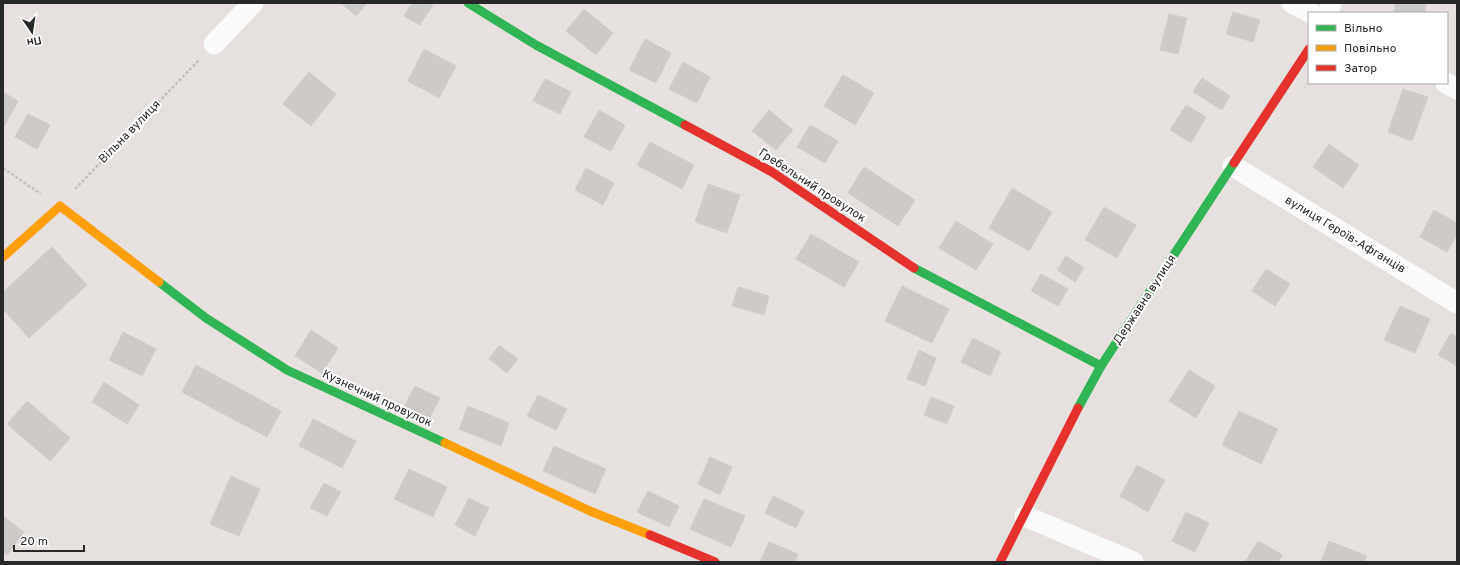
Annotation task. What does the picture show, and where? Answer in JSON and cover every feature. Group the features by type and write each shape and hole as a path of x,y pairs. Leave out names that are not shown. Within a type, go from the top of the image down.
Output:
{"street":[{"name":"Гребельний провулок","path":"468,3 536,45 772,172 916,270 1101,366"},
{"path":"1292,3 1308,12"},
{"path":"214,44 246,5"},
{"name":"Державна вулиця","path":"1000,562 1025,516 1053,456 1101,366 1308,51"},
{"name":"вулиця Героїв-Афганців","path":"1233,166 1457,303"},
{"path":"3,257 60,206"},
{"name":"Кузнечний провулок","path":"60,206 206,318 288,370 590,511 715,562"},
{"path":"1025,516 1133,562"}],"path":[{"name":"Вільна вулиця","path":"60,206 214,44"},
{"path":"3,168 60,206"}],"building":[{"path":"341,3 367,3 356,16"},
{"path":"412,3 430,3 433,5 420,25 404,16"},
{"path":"1395,3 1426,3 1425,12 1394,12"},
{"path":"584,9 613,33 596,55 566,31"},
{"path":"1233,12 1260,20 1253,42 1226,34"},
{"path":"1169,14 1187,18 1178,54 1160,50"},
{"path":"645,39 671,53 656,83 629,70"},
{"path":"424,49 456,66 439,98 408,81"},
{"path":"683,62 710,77 697,103 669,89"},
{"path":"309,72 336,94 311,126 283,104"},
{"path":"843,75 874,93 855,125 824,106"},
{"path":"1202,78 1230,96 1222,110 1193,92"},
{"path":"545,79 571,92 560,114 533,101"},
{"path":"1403,89 1428,97 1412,141 1388,132"},
{"path":"3,92 18,101 3,128"},
{"path":"1186,105 1206,117 1191,143 1170,130"},
{"path":"599,110 625,125 611,151 584,137"},
{"path":"769,110 793,130 776,150 752,131"},
{"path":"28,114 50,125 37,149 15,137"},
{"path":"810,125 838,141 825,163 797,147"},
{"path":"650,142 694,165 682,189 637,165"},
{"path":"1329,144 1359,165 1343,188 1313,167"},
{"path":"864,167 915,200 898,226 848,193"},
{"path":"586,168 614,183 603,205 575,190"},
{"path":"708,184 740,195 727,233 695,222"},
{"path":"1012,188 1052,212 1029,251 989,228"},
{"path":"1104,207 1136,225 1117,258 1085,240"},
{"path":"1434,210 1457,223 1457,234 1447,252 1420,237"},
{"path":"956,221 993,244 976,270 939,248"},
{"path":"811,234 859,262 844,287 796,259"},
{"path":"52,247 87,285 29,338 3,309 3,292"},
{"path":"1066,256 1084,268 1075,282 1057,270"},
{"path":"1266,269 1290,284 1275,306 1252,291"},
{"path":"1041,274 1068,289 1058,306 1031,291"},
{"path":"902,286 949,309 932,343 885,321"},
{"path":"738,287 769,296 764,315 732,306"},
{"path":"1400,306 1430,319 1415,353 1384,340"},
{"path":"311,330 338,348 322,373 295,356"},
{"path":"123,332 156,349 142,376 109,360"},
{"path":"1451,333 1457,337 1457,366 1438,355"},
{"path":"973,338 1001,352 990,376 961,362"},
{"path":"499,345 518,359 507,373 489,359"},
{"path":"919,350 936,358 925,386 907,379"},
{"path":"196,365 281,411 267,437 182,392"},
{"path":"1189,370 1215,386 1196,418 1169,401"},
{"path":"104,382 139,405 127,424 92,402"},
{"path":"415,386 440,398 427,424 402,411"},
{"path":"538,395 567,409 556,430 527,416"},
{"path":"931,397 954,406 947,424 924,415"},
{"path":"27,401 70,438 50,461 7,424"},
{"path":"468,406 509,423 501,446 459,429"},
{"path":"1239,411 1278,429 1261,464 1222,445"},
{"path":"313,419 356,441 342,468 299,446"},
{"path":"554,446 606,469 595,494 543,471"},
{"path":"710,457 732,467 720,495 698,484"},
{"path":"1137,465 1165,480 1148,512 1120,496"},
{"path":"409,469 447,487 433,517 394,499"},
{"path":"231,476 260,489 239,536 210,524"},
{"path":"324,483 341,492 327,516 310,508"},
{"path":"648,491 679,506 669,527 637,512"},
{"path":"773,496 804,511 796,528 765,513"},
{"path":"469,498 489,508 475,536 455,525"},
{"path":"704,499 745,516 731,547 690,529"},
{"path":"1186,512 1209,523 1195,552 1172,541"},
{"path":"3,516 24,532 7,555 3,552"},
{"path":"1258,541 1283,555 1278,562 1245,562"},
{"path":"1329,541 1367,556 1364,562 1321,562"},
{"path":"769,542 798,554 795,562 760,562"}],"traffic: fast":[{"path":"468,3 536,45 685,125"},
{"path":"1078,408 1101,366 1234,163"},
{"path":"914,268 1101,366"},
{"path":"159,282 206,318 287,370 445,443"}],"traffic: slow":[{"path":"3,257 60,206 159,282"},
{"path":"445,443 590,511 650,535"}],"traffic: jam":[{"path":"1234,163 1308,51"},
{"path":"685,125 772,172 914,268"},
{"path":"1000,562 1078,408"},
{"path":"650,535 715,562"}]}
